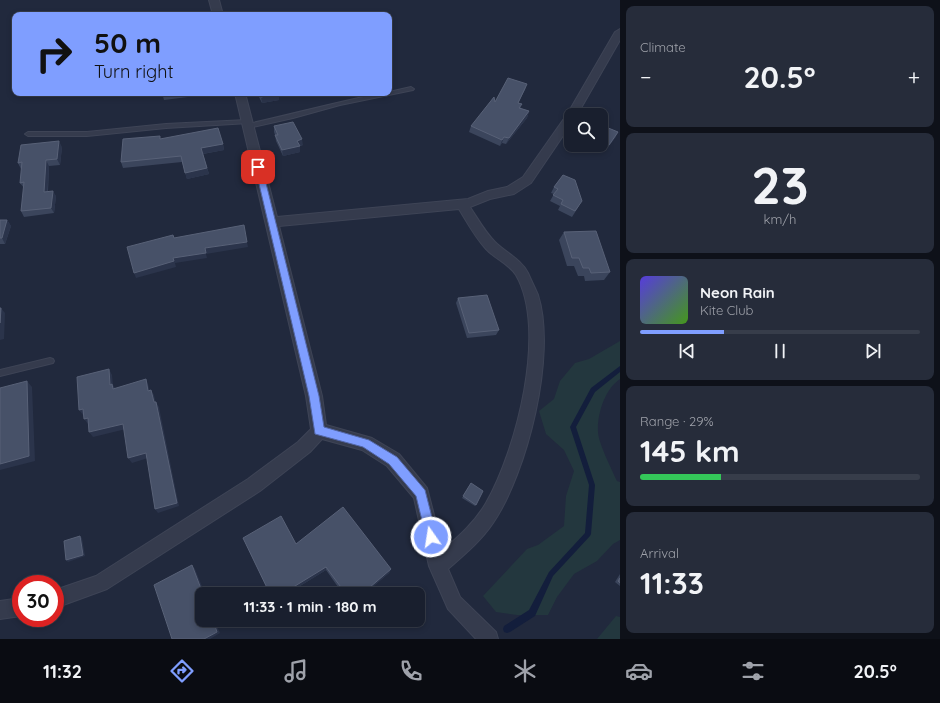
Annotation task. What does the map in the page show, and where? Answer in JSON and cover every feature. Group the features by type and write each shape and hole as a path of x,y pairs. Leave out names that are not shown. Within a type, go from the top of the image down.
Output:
{"street":[{"path":"214,0 217,12"},
{"path":"576,108 620,32"},
{"path":"64,596 102,583 254,485 304,447 319,430 314,396 241,96"},
{"path":"272,222 470,203 488,195 510,191 527,180 564,126"},
{"path":"438,566 467,542 492,510 516,456 535,372 536,342 533,304 521,272 490,246 462,204"},
{"path":"319,430 366,443 393,460 421,494 438,566 454,603 489,639"},
{"path":"0,610 12,608"}],"lane":[{"path":"392,93 411,89"},
{"path":"28,134 87,134 166,126 248,124 293,116 340,103 376,96"},
{"path":"0,373 50,362"}],"shaded area":[{"path":"620,341 620,379 610,389 603,402 599,418 598,432 600,442 617,481 620,482 620,540 613,544 597,561 574,574 557,597 548,615 517,615 496,612 483,596 527,549 538,545 564,526 566,496 574,471 564,450 546,434 539,411 554,399 560,381 575,363 589,359"},
{"path":"616,616 620,617 620,639 597,639"}],"building":[{"path":"508,78 527,84 518,103 522,104 519,108 529,111 509,138 504,137 502,140 471,126 494,97 495,102"},
{"path":"293,122 302,139 297,141 300,146 282,150 275,135 278,135 274,126"},
{"path":"218,128 223,144 201,148 207,168 185,173 181,156 121,162 123,139 160,136 160,139"},
{"path":"608,128 618,132 608,145"},
{"path":"59,141 57,159 46,160 44,192 53,191 51,208 21,211 24,182 20,183 22,162 18,163 21,145"},
{"path":"563,175 575,180 582,201 575,211 561,204 563,200 553,195 558,189 554,187"},
{"path":"0,220 7,220 2,238 0,238"},
{"path":"244,225 247,242 205,248 206,253 173,258 174,261 134,273 127,247 173,235 174,238"},
{"path":"596,231 610,272 591,273 589,268 583,268 579,258 572,258 564,232"},
{"path":"487,295 499,330 469,333 458,298"},
{"path":"109,369 110,385 112,384 113,389 146,379 148,391 151,390 154,402 156,402 177,503 155,509 146,453 128,458 123,424 89,432 88,418 84,419 83,409 79,410 77,377"},
{"path":"27,381 29,456 0,464 0,388"},
{"path":"471,483 483,491 476,505 463,496"},
{"path":"343,507 391,569 370,587 341,587 326,567 293,587 267,587 243,538 281,516 296,544"},
{"path":"80,536 83,555 66,560 64,541"},
{"path":"192,565 200,587 195,587 195,627 215,627 217,632 204,639 172,639 154,585"}],"waterway":[{"path":"507,629 532,613 551,574 588,534 592,485 573,427 593,390 620,369"}],"route":[{"path":"258,167 314,396 319,430 366,443 393,460 421,494 431,537"}]}
